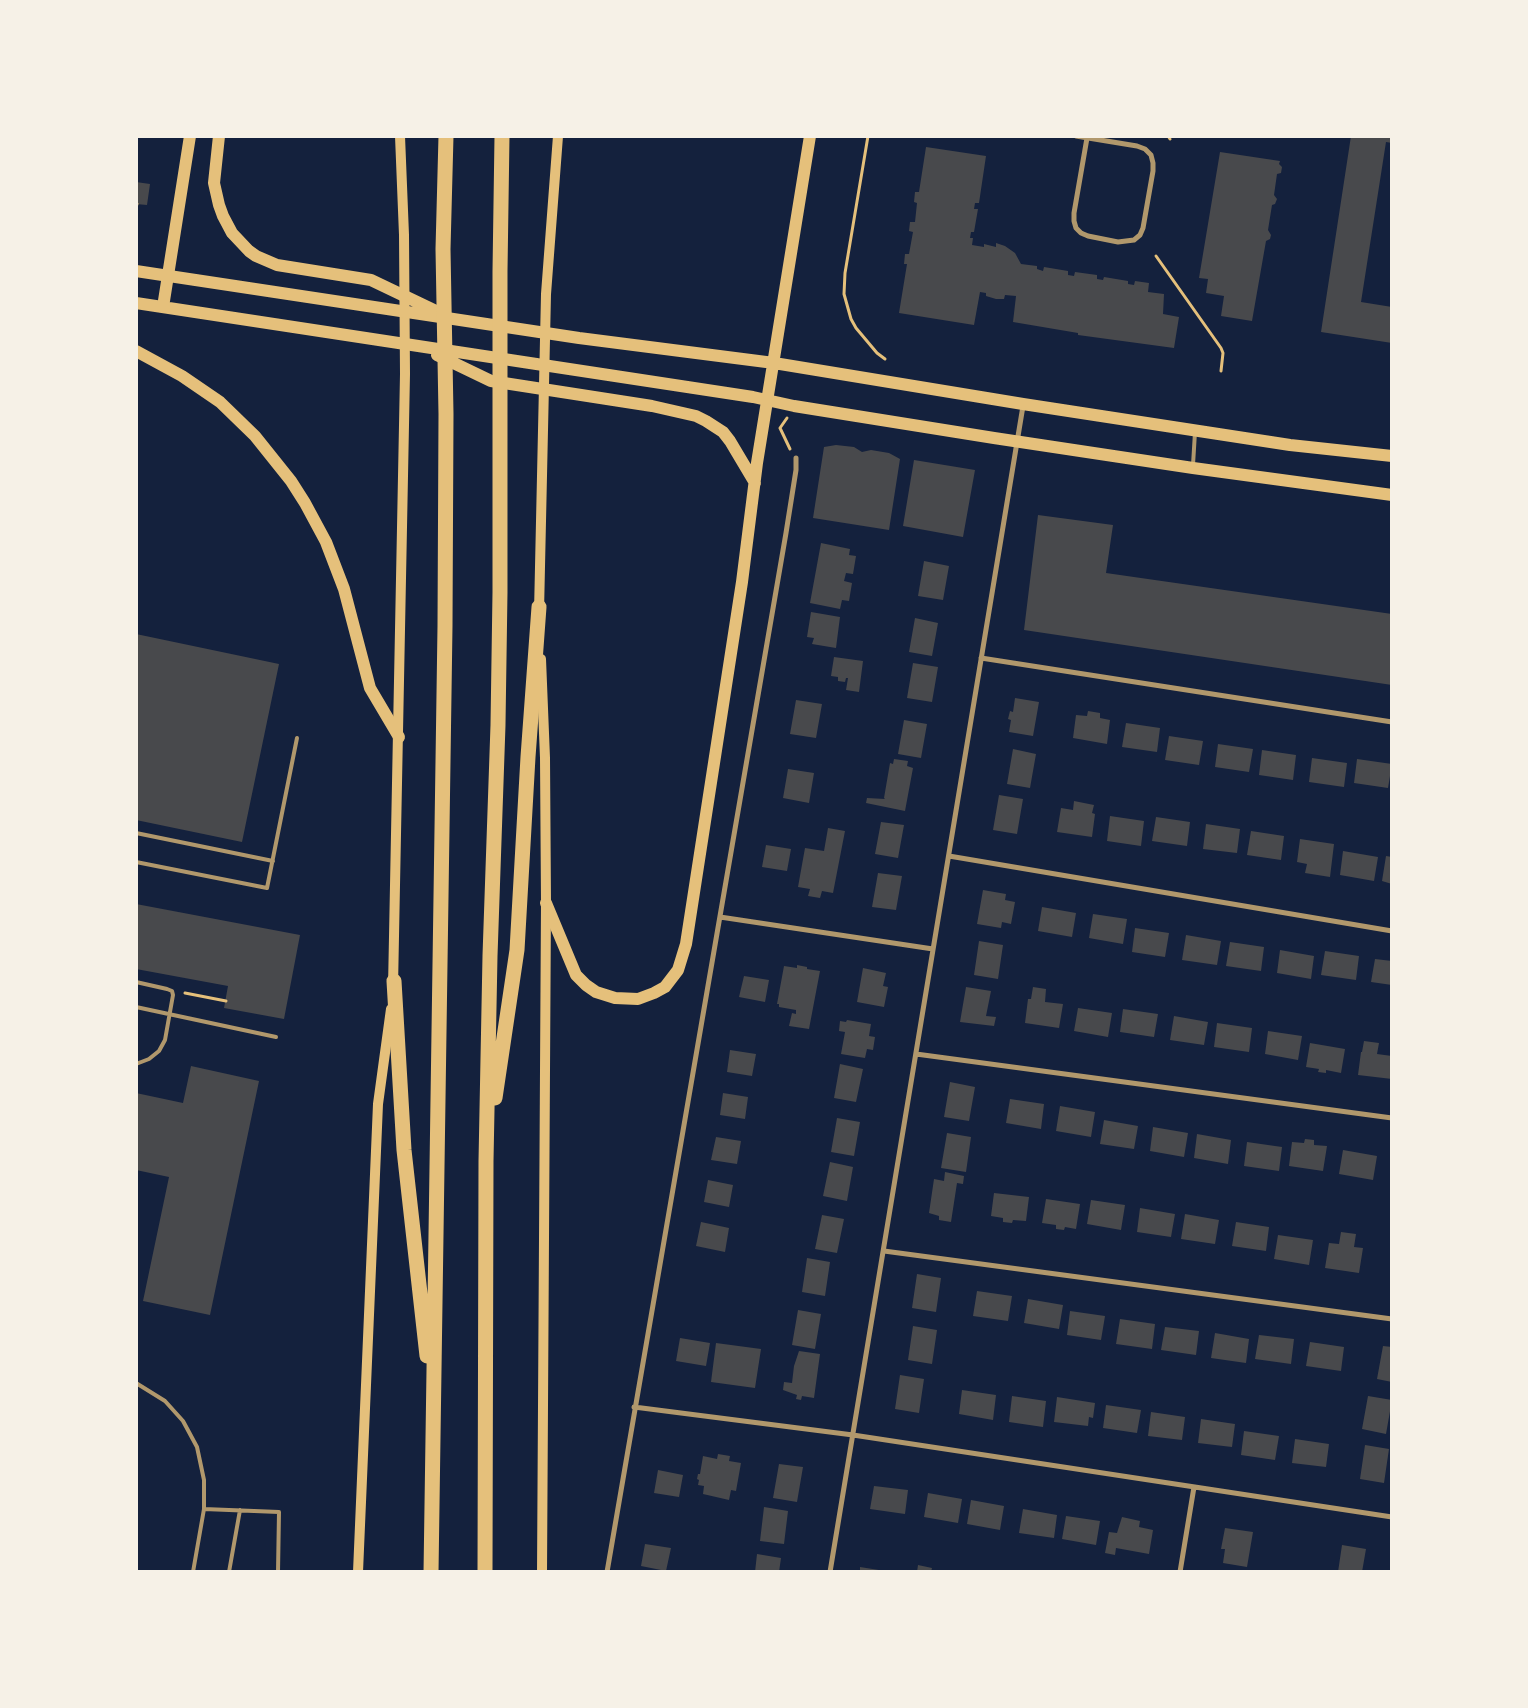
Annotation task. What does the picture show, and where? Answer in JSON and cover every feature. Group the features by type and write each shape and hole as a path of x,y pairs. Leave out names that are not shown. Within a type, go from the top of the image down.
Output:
{"highway":[{"path":"431,1572 440,851 445,626 446,414 443,249 446,136"},
{"path":"485,1572 486,1161 490,956 498,725 502,136"},
{"path":"486,1161 517,950 539,607"},
{"path":"394,982 404,1150 434,1422"}],"main road":[{"path":"163,307 190,136"},
{"path":"219,136 214,172 216,194 228,226 244,246 256,256 278,265 370,280 453,319"},
{"path":"358,1572 378,1104 394,982 406,329 400,136"},
{"path":"542,1572 546,758 539,607 546,294 558,136"},
{"path":"546,903 576,975 596,992 610,997 629,1000 648,996 671,981 678,970 686,944 742,582 755,483 810,136"},
{"path":"136,271 579,338 774,363 1290,445 1392,456"},
{"path":"136,303 369,337 1193,468 1392,496"},
{"path":"416,345 491,381 670,409 706,420 723,432 755,483"},
{"path":"136,351 182,376 220,402 255,436 291,481 317,524 335,564 352,618 370,688 399,737"}],"street":[{"path":"1076,136 1137,146 1145,149 1151,155 1153,171 1144,228 1134,240 1118,242 1088,236 1076,228 1074,213 1087,138"},
{"path":"830,1572 1023,404"},
{"path":"606,1572 785,543 796,470 796,458"},
{"path":"981,658 1392,722"},
{"path":"949,856 1392,931"},
{"path":"720,917 933,949"},
{"path":"916,1054 1392,1118"},
{"path":"884,1251 1392,1319"},
{"path":"634,1407 853,1435 1392,1517"},
{"path":"1180,1572 1194,1487"}],"lane":[{"path":"1193,468 1195,430"},
{"path":"136,862 267,888 297,738"},
{"path":"136,833 273,861"},
{"path":"136,982 172,991 173,995 165,1040 159,1052 150,1059 136,1064"},
{"path":"136,1007 276,1037"},
{"path":"136,1383 165,1401 183,1421 197,1447 202,1472 204,1509 193,1572"},
{"path":"204,1509 279,1512 278,1572"},
{"path":"229,1572 240,1510"}],"path":[{"path":"868,136 845,273 844,294 850,319 873,349 885,360"},
{"path":"1156,256 1221,348 1223,353 1221,371"},
{"path":"780,428 785,441"},
{"path":"185,993 226,1001"}],"building":[{"path":"1351,136 1392,136 1392,143 1386,142 1361,302 1392,307 1392,343 1321,332"},
{"path":"926,147 986,156 979,203 975,203 974,209 978,209 974,232 971,232 970,238 973,238 972,245 984,247 984,244 996,247 996,243 1005,246 1015,253 1021,264 1037,266 1037,269 1043,271 1044,267 1068,271 1068,275 1074,276 1075,272 1097,275 1097,279 1103,280 1104,277 1128,281 1128,284 1134,285 1135,281 1149,283 1148,292 1164,294 1163,314 1179,317 1174,348 1078,335 1078,333 1013,322 1016,296 1005,295 1004,299 996,299 980,292 974,325 899,313 907,264 904,264 905,254 909,254 913,232 909,231 910,222 915,222 917,203 914,202 915,192 919,192"},
{"path":"1220,152 1280,161 1279,164 1282,167 1281,173 1277,174 1274,195 1277,199 1275,204 1272,205 1268,230 1271,235 1270,239 1266,241 1252,321 1221,316 1224,296 1206,293 1208,279 1199,278"},
{"path":"136,182 150,184 147,205 136,204"},
{"path":"836,445 854,447 862,452 871,450 889,453 900,459 889,530 813,518 824,447"},
{"path":"914,460 975,470 963,537 903,526"},
{"path":"1038,515 1113,525 1106,573 1392,614 1392,685 1024,630"},
{"path":"821,543 850,549 849,555 856,556 853,574 846,573 844,581 852,583 849,601 842,600 840,609 810,603"},
{"path":"924,561 949,566 943,600 918,596"},
{"path":"811,612 840,617 836,648 812,644 814,638 807,637"},
{"path":"915,618 938,623 932,656 909,652"},
{"path":"136,634 279,664 242,842 136,820"},
{"path":"834,657 863,661 859,692 846,690 848,678 846,678 845,682 838,681 838,677 831,676"},
{"path":"913,663 938,667 932,702 907,698"},
{"path":"1015,698 1039,702 1033,736 1009,732 1011,720 1008,719 1010,711 1013,712"},
{"path":"796,700 822,704 816,738 790,734"},
{"path":"1088,711 1100,713 1100,718 1110,720 1107,744 1073,738 1076,715 1087,716"},
{"path":"904,720 927,724 921,758 898,754"},
{"path":"1126,723 1160,728 1157,752 1122,747"},
{"path":"1169,736 1203,741 1199,765 1165,760"},
{"path":"1218,744 1253,749 1249,772 1215,767"},
{"path":"1013,749 1036,754 1030,788 1007,784"},
{"path":"1262,750 1296,755 1293,780 1259,775"},
{"path":"1312,758 1347,763 1344,787 1309,782"},
{"path":"894,759 908,761 907,766 913,768 905,811 866,803 867,798 885,799 890,763 893,764"},
{"path":"1357,759 1392,764 1388,788 1354,783"},
{"path":"788,769 814,773 809,803 783,798"},
{"path":"999,795 1023,799 1017,834 993,830"},
{"path":"1074,801 1094,805 1092,813 1095,814 1092,837 1057,832 1061,808 1073,810"},
{"path":"1110,816 1144,821 1141,846 1107,841"},
{"path":"1156,817 1190,822 1187,846 1152,841"},
{"path":"881,822 904,825 898,858 875,854"},
{"path":"1206,824 1240,829 1237,853 1203,849"},
{"path":"828,828 845,831 833,893 822,891 820,898 808,896 810,889 798,887 805,848 824,851"},
{"path":"1251,831 1284,836 1281,860 1247,855"},
{"path":"1300,839 1334,844 1330,877 1305,873 1307,864 1297,862"},
{"path":"766,845 791,849 787,871 762,867"},
{"path":"1343,851 1378,857 1374,881 1340,875"},
{"path":"1386,856 1392,857 1392,884 1382,881"},
{"path":"878,873 902,876 896,910 872,907"},
{"path":"983,890 1006,894 1005,900 1015,902 1011,924 1002,922 1001,928 977,924"},
{"path":"136,904 300,935 284,1019 224,1008 228,986 136,969"},
{"path":"1042,907 1076,913 1072,937 1038,931"},
{"path":"1093,914 1127,919 1123,944 1089,938"},
{"path":"1135,928 1169,933 1165,957 1132,952"},
{"path":"1186,935 1221,941 1217,965 1182,960"},
{"path":"979,941 1003,945 998,979 974,975"},
{"path":"1230,942 1264,947 1261,971 1226,966"},
{"path":"1280,950 1314,956 1311,979 1277,973"},
{"path":"1325,951 1359,956 1356,980 1321,975"},
{"path":"1375,959 1392,961 1392,985 1371,982"},
{"path":"797,965 820,971 809,1029 789,1026 792,1013 796,1014 796,1010 779,1007 779,1004 777,1004 784,966 797,968"},
{"path":"863,968 886,973 883,986 888,987 884,1007 857,1002"},
{"path":"744,976 769,980 765,1002 739,997"},
{"path":"966,987 991,991 986,1016 996,1017 994,1026 960,1022"},
{"path":"1033,987 1046,989 1045,1002 1063,1004 1059,1028 1025,1023 1028,999 1031,999"},
{"path":"1078,1008 1112,1013 1108,1037 1074,1031"},
{"path":"1123,1009 1158,1014 1154,1037 1120,1032"},
{"path":"1174,1016 1208,1022 1204,1045 1170,1040"},
{"path":"847,1020 871,1024 869,1036 875,1037 873,1050 867,1049 865,1058 841,1054 845,1032 839,1031 840,1021 846,1022"},
{"path":"1217,1023 1252,1028 1249,1052 1214,1047"},
{"path":"1268,1031 1302,1036 1298,1060 1265,1054"},
{"path":"1364,1041 1379,1043 1377,1054 1392,1056 1392,1079 1358,1075"},
{"path":"1310,1043 1345,1049 1341,1073 1326,1070 1326,1073 1318,1072 1319,1069 1306,1067"},
{"path":"730,1050 756,1054 752,1076 727,1072"},
{"path":"840,1064 863,1069 856,1102 834,1098"},
{"path":"191,1066 259,1081 210,1315 143,1301 169,1177 136,1170 136,1093 183,1103"},
{"path":"950,1082 975,1087 969,1121 944,1117"},
{"path":"723,1093 748,1097 745,1119 720,1115"},
{"path":"1010,1099 1044,1104 1041,1129 1006,1123"},
{"path":"1060,1106 1095,1112 1091,1137 1056,1131"},
{"path":"837,1118 860,1122 854,1156 831,1152"},
{"path":"1104,1120 1138,1126 1134,1149 1100,1144"},
{"path":"1153,1127 1188,1133 1184,1157 1150,1151"},
{"path":"947,1133 971,1137 966,1172 941,1168"},
{"path":"1197,1134 1231,1140 1228,1164 1194,1158"},
{"path":"716,1137 741,1141 737,1164 711,1160"},
{"path":"1305,1139 1314,1140 1314,1145 1327,1146 1323,1171 1289,1166 1292,1142 1304,1143"},
{"path":"1247,1142 1282,1147 1279,1171 1244,1166"},
{"path":"1343,1150 1377,1156 1373,1180 1339,1174"},
{"path":"830,1162 853,1167 847,1201 823,1196"},
{"path":"945,1172 964,1176 963,1184 957,1183 951,1222 939,1220 939,1216 929,1213 934,1179 944,1181"},
{"path":"708,1180 733,1185 729,1207 704,1202"},
{"path":"994,1193 1029,1197 1026,1221 1013,1220 1012,1223 1003,1222 1003,1218 991,1216"},
{"path":"1046,1199 1080,1204 1076,1229 1065,1227 1064,1230 1056,1229 1056,1225 1042,1223"},
{"path":"1091,1200 1125,1205 1121,1230 1087,1224"},
{"path":"1140,1208 1175,1214 1171,1237 1137,1232"},
{"path":"1185,1214 1219,1220 1215,1244 1181,1239"},
{"path":"822,1215 844,1219 837,1253 815,1249"},
{"path":"701,1222 729,1228 725,1252 696,1246"},
{"path":"1236,1222 1269,1227 1266,1251 1232,1246"},
{"path":"1341,1232 1356,1234 1354,1247 1363,1248 1359,1273 1325,1268 1329,1243 1339,1244"},
{"path":"1278,1235 1313,1240 1309,1265 1274,1259"},
{"path":"807,1258 830,1262 825,1296 802,1292"},
{"path":"917,1274 941,1278 936,1312 912,1308"},
{"path":"977,1291 1012,1296 1008,1321 973,1316"},
{"path":"1028,1299 1063,1305 1059,1329 1024,1323"},
{"path":"798,1310 821,1314 815,1349 792,1345"},
{"path":"1070,1311 1105,1316 1101,1340 1067,1335"},
{"path":"1120,1319 1155,1324 1152,1349 1116,1344"},
{"path":"913,1326 937,1330 932,1364 908,1360"},
{"path":"1165,1327 1199,1331 1196,1355 1161,1350"},
{"path":"1215,1333 1249,1339 1246,1363 1211,1358"},
{"path":"1259,1335 1294,1339 1291,1364 1255,1359"},
{"path":"680,1338 710,1343 706,1366 676,1361"},
{"path":"1310,1342 1344,1347 1341,1371 1306,1366"},
{"path":"716,1343 761,1349 755,1388 711,1382"},
{"path":"1383,1346 1392,1347 1392,1382 1377,1379"},
{"path":"799,1351 820,1354 814,1398 802,1396 801,1400 796,1399 797,1395 783,1390 784,1382 792,1383 794,1366"},
{"path":"900,1375 924,1379 919,1413 895,1409"},
{"path":"962,1390 996,1395 993,1420 959,1414"},
{"path":"1012,1396 1046,1401 1043,1427 1009,1422"},
{"path":"1368,1396 1392,1400 1386,1434 1362,1429"},
{"path":"1057,1397 1095,1403 1093,1418 1089,1417 1088,1426 1054,1422"},
{"path":"1106,1405 1141,1410 1137,1433 1103,1428"},
{"path":"1151,1412 1185,1417 1182,1440 1148,1436"},
{"path":"1201,1419 1235,1424 1232,1447 1198,1443"},
{"path":"1244,1431 1279,1436 1275,1460 1241,1455"},
{"path":"1295,1439 1329,1444 1326,1467 1292,1463"},
{"path":"1365,1445 1389,1449 1384,1483 1360,1479"},
{"path":"718,1454 730,1456 729,1461 741,1463 736,1491 731,1490 729,1500 703,1494 704,1486 698,1485 699,1480 697,1479 698,1474 700,1474 703,1456 717,1459"},
{"path":"779,1464 803,1467 797,1502 773,1498"},
{"path":"658,1470 683,1475 679,1497 654,1493"},
{"path":"874,1486 908,1490 905,1514 870,1509"},
{"path":"928,1493 962,1499 958,1523 924,1517"},
{"path":"971,1500 1004,1506 1000,1530 967,1524"},
{"path":"764,1507 788,1511 784,1544 760,1541"},
{"path":"1023,1509 1057,1515 1054,1538 1019,1533"},
{"path":"1066,1516 1100,1521 1096,1545 1062,1539"},
{"path":"1122,1517 1140,1521 1139,1527 1153,1530 1149,1554 1116,1548 1115,1555 1105,1553 1109,1532 1117,1533"},
{"path":"1225,1528 1253,1532 1247,1567 1223,1563 1225,1549 1221,1549"},
{"path":"645,1544 671,1548 666,1571 641,1566"},
{"path":"1342,1545 1366,1549 1362,1572 1338,1572"},
{"path":"757,1554 781,1558 779,1572 755,1572"},
{"path":"918,1565 932,1568 931,1572 917,1572"},
{"path":"860,1567 885,1571 860,1572"}]}
